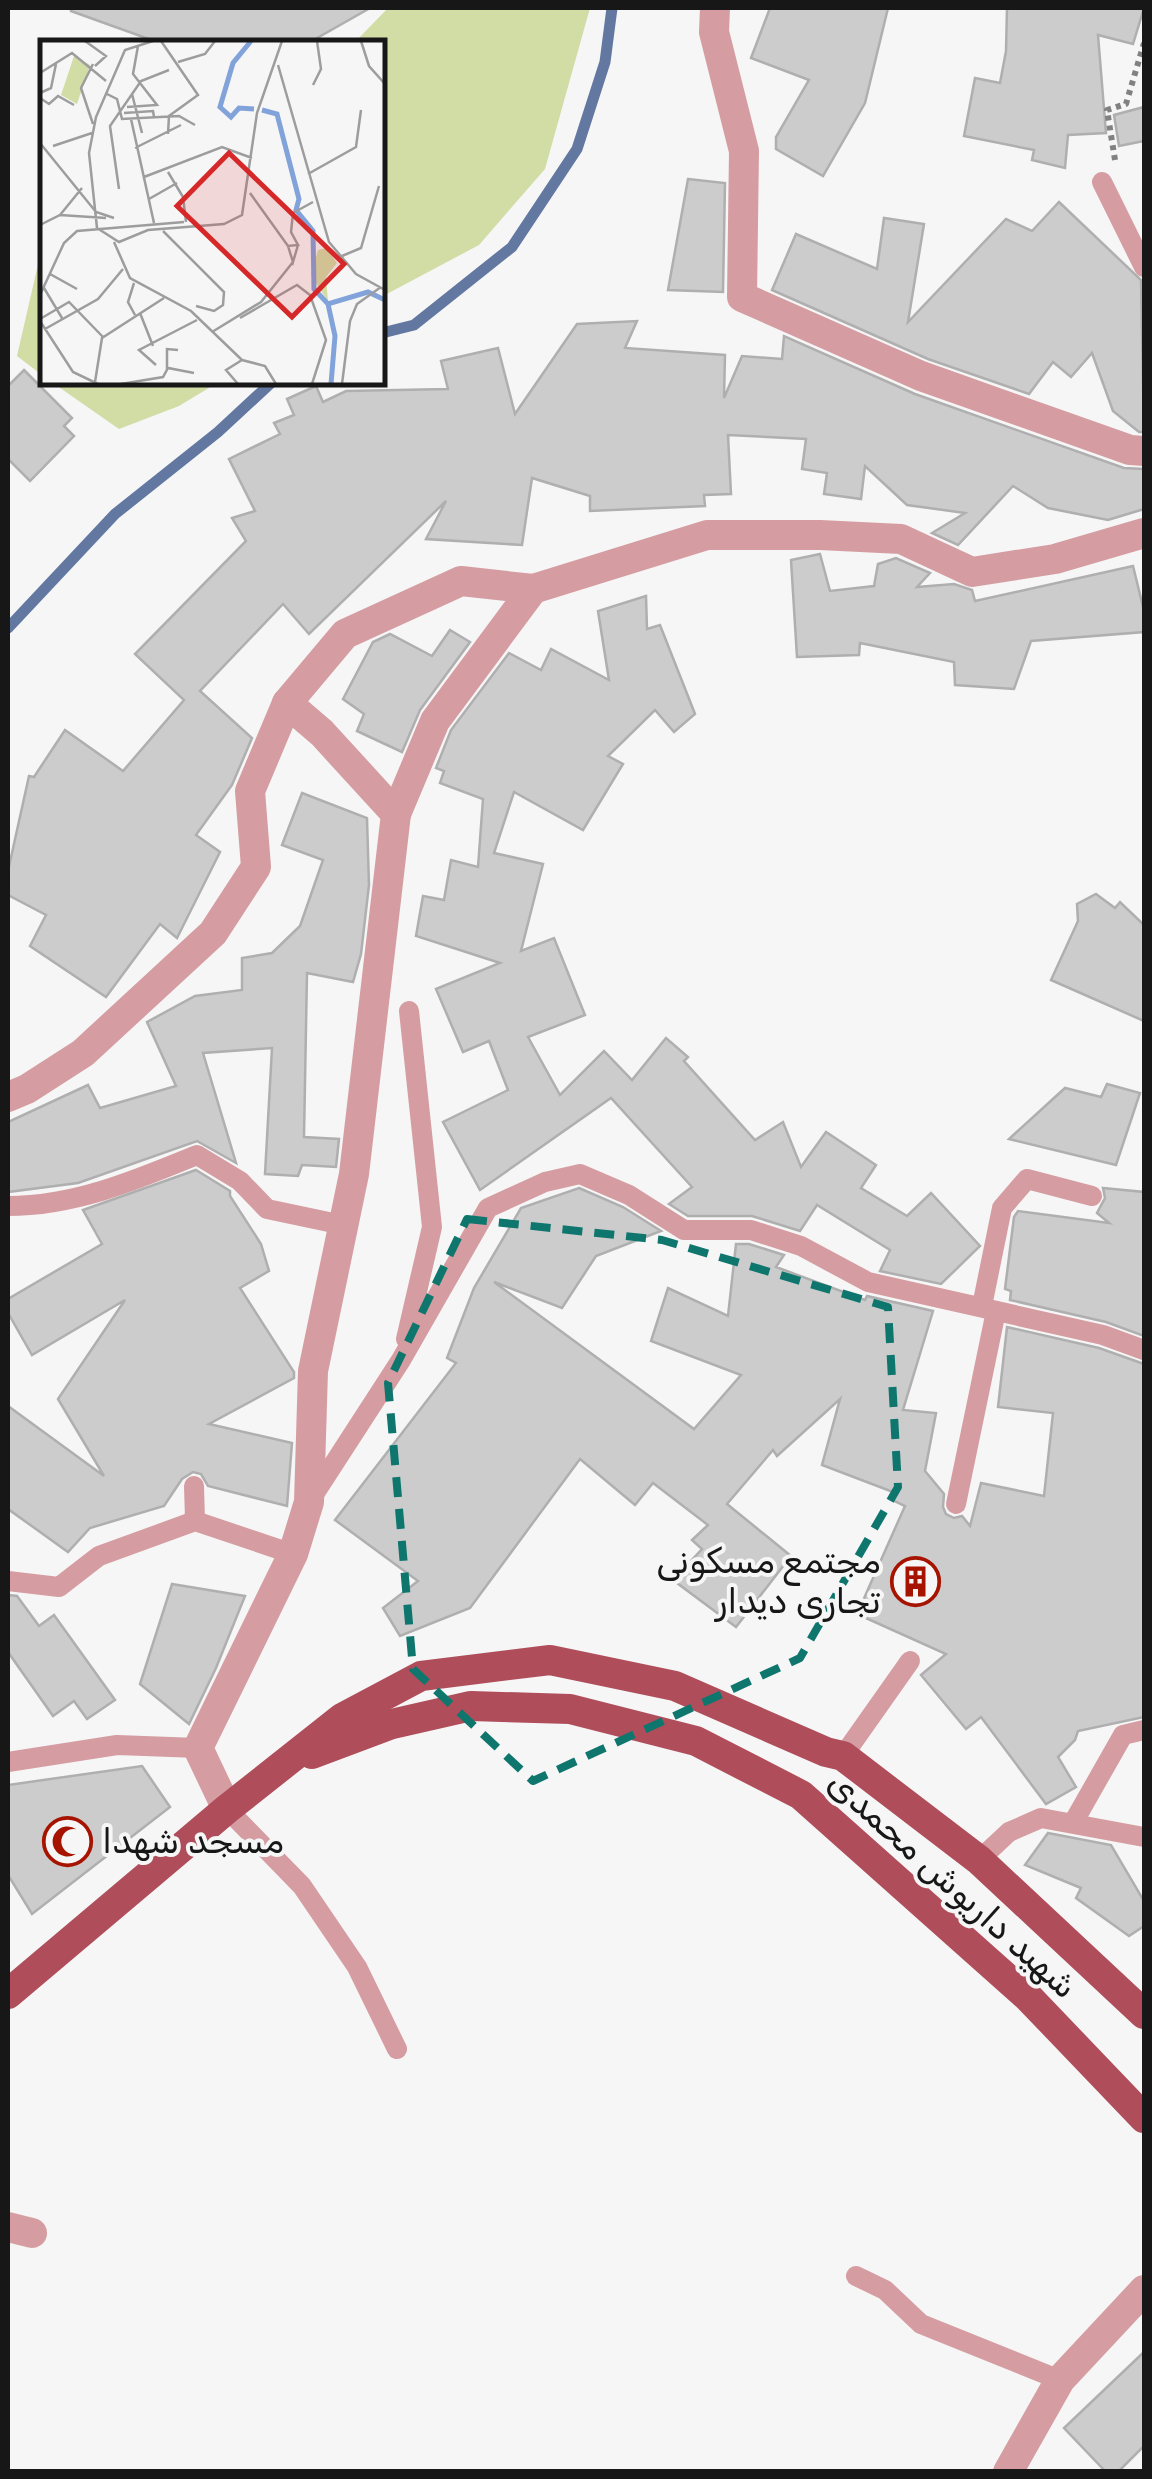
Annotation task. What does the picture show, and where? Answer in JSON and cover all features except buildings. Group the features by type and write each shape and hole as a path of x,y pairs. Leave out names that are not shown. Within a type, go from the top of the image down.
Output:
{"main road":[{"name":"شهید داریوش محمدی","path":"8,1994 342,1718 421,1676 550,1660 676,1686 843,1756 979,1860 1144,2014"},
{"name":"شهید داریوش محمدی","path":"281,1766 392,1724 470,1706 570,1709 696,1742 801,1796 1028,1997 1144,2118"}],"street":[{"path":"714,8 714,32 744,151 742,297 921,376 1130,450 1144,451"},
{"path":"8,1097 83,1053 213,933 256,867 250,790 287,703 345,634 462,580 533,589 707,535 901,540 972,572 1143,540"},
{"path":"227,1810 198,1748 293,1554 309,1502 313,1371 354,1174 396,814 435,720 533,589"},
{"path":"287,703 322,733 396,814"},
{"path":"1008,2472 1060,2380 1144,2290"}],"lane":[{"path":"1102,182 1144,267"},
{"path":"401,1360 432,1227 409,1011"},
{"path":"8,1206 42,1206 118,1188 198,1155 240,1181 267,1208 343,1225"},
{"path":"309,1502 401,1360 488,1208 544,1182 580,1174 629,1195 684,1230 751,1230 801,1246 868,1282 1103,1336 1144,1350"},
{"path":"956,1504 1002,1208 1026,1178 1092,1196"},
{"path":"194,1486 195,1521"},
{"path":"8,1580 59,1586 98,1556 195,1521 293,1554"},
{"path":"843,1756 910,1661"},
{"path":"1073,1823 1124,1735 1144,1730"},
{"path":"8,1762 116,1744 198,1748"},
{"path":"227,1810 302,1886 358,1968 397,2050"},
{"path":"979,1860 1009,1832 1041,1818 1144,1837"},
{"path":"856,2276 885,2290 922,2324 1060,2380"}],"path":[{"path":"1102,182 1118,173 1107,110 1126,104 1144,43"}],"highlighted area":[{"path":"467,1219 662,1240 888,1307 898,1487 800,1658 533,1781 413,1669 388,1383"}],"green space":[{"path":"388,8 590,8 545,169 479,245 385,295 385,40 357,40"},
{"path":"40,256 40,373 17,356"},
{"path":"56,385 214,385 179,406 119,429"}],"waterway":[{"path":"385,332 414,325 512,247 577,149 605,62 612,8"},
{"path":"8,628 115,514 218,432 269,385"}],"place":[{"name":"مجتمع مسکونی تجاری دیدار","path":"916,1581"},
{"name":"مسجد شهدا","path":"67,1841"}]}
